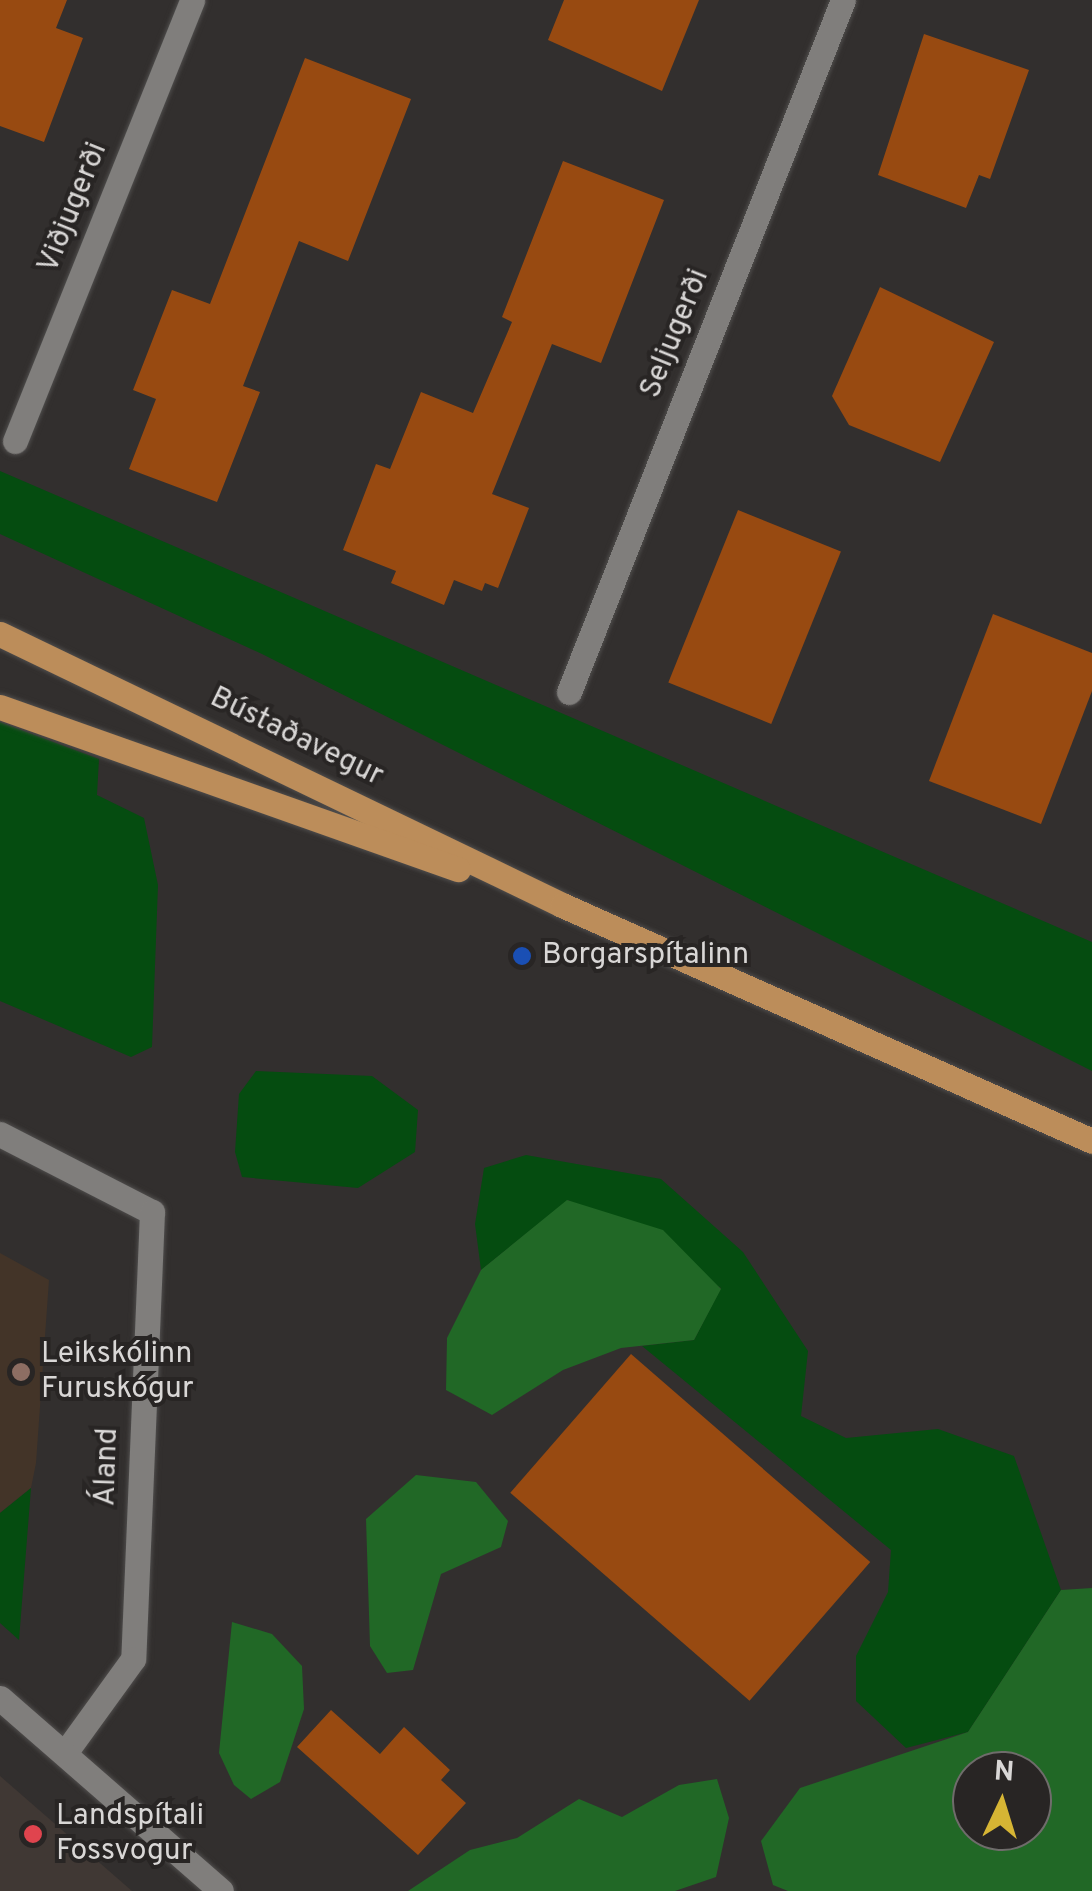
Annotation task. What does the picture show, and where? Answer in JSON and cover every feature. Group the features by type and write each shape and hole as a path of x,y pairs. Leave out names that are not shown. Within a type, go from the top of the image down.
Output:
{"main road":[{"name":"Bústaðavegur","path":"0,634 562,905 1092,1141"},
{"name":"Bústaðavegur","path":"0,707 562,905"}],"street":[{"name":"Viðjugerði","path":"15,441 192,0"},
{"name":"Seljugerði","path":"569,692 843,0"},
{"name":"Áland","path":"0,1134 152,1212 133,1658 66,1754"},
{"path":"0,1698 221,1891"}],"shaded area":[{"name":"Leikskólinn Furuskógur","path":"0,1253 49,1280 31,1488 0,1513"},
{"name":"Landspítali Fossvogur","path":"0,1776 132,1891 0,1891"}],"green space":[{"path":"0,471 1092,942 1092,1071 262,654 0,534"},
{"path":"0,722 99,759 97,795 144,818 158,885 152,1047 131,1057 0,1001"},
{"path":"256,1071 372,1076 418,1110 415,1152 358,1188 242,1177 235,1152 239,1094"},
{"path":"526,1155 661,1179 743,1252 808,1351 801,1416 846,1438 938,1429 1014,1456 1061,1590 968,1732 906,1748 856,1701 856,1656 888,1592 891,1550 642,1346 694,1340 721,1288 568,1200 481,1270 475,1224 484,1168"},
{"path":"567,1200 663,1230 721,1289 694,1340 621,1348 563,1370 492,1415 446,1390 447,1338 481,1270"},
{"path":"416,1475 476,1482 508,1521 501,1547 441,1574 413,1670 387,1673 370,1646 366,1519"},
{"path":"31,1488 19,1640 0,1623 0,1513"},
{"path":"1092,1588 1092,1891 788,1891 773,1885 761,1841 800,1788 968,1732 1061,1590"},
{"path":"232,1622 272,1634 302,1666 304,1709 280,1782 251,1799 234,1785 219,1753"},
{"path":"717,1779 729,1818 716,1877 675,1891 408,1891 470,1850 517,1838 579,1799 622,1817 679,1785"}],"building":[{"path":"0,0 67,0 56,28 83,38 44,142 0,126"},
{"path":"564,0 699,0 662,91 548,40"},
{"path":"924,34 1029,70 990,179 979,175 966,208 878,175"},
{"path":"305,58 411,99 348,261 299,241 243,386 260,392 217,502 129,469 156,399 133,390 172,290 210,304"},
{"path":"563,161 664,200 601,363 552,344 492,494 529,508 498,588 485,583 482,591 454,580 444,605 391,583 396,571 343,550 376,464 390,469 421,392 473,413 512,322 502,317"},
{"path":"880,287 994,342 940,462 849,425 832,396"},
{"path":"738,510 841,552 771,724 668,682"},
{"path":"993,614 1092,653 1092,691 1041,824 929,781"},
{"path":"631,1354 870,1562 750,1701 510,1493"},
{"path":"331,1710 380,1754 404,1727 450,1770 441,1780 466,1803 418,1855 297,1747"}],"place":[{"name":"Borgarspítalinn","path":"522,956"},
{"name":"Leikskólinn Furuskógur","path":"21,1372"},
{"name":"Landspítali Fossvogur","path":"33,1834"}]}
